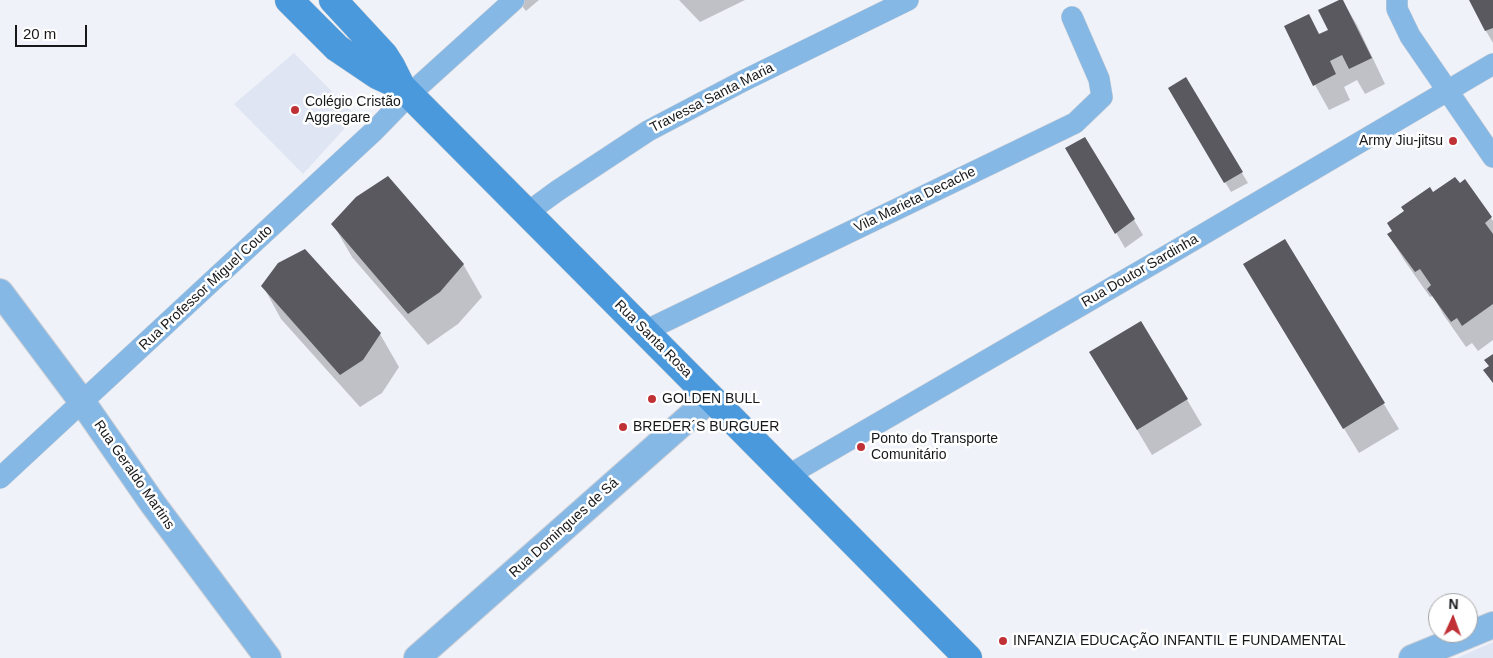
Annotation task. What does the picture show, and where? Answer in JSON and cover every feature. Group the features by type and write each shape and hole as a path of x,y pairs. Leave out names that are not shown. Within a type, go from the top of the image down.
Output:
{"main road":[{"name":"Rua Santa Rosa","path":"289,0 337,48 377,75 405,90"},
{"name":"Rua Santa Rosa","path":"333,0 384,55 405,90 711,398 957,654"}],"street":[{"name":"Rua Professor Miguel Couto","path":"0,478 367,138 405,90 514,0"},
{"name":"Travessa Santa Maria","path":"528,213 556,191 648,131 743,81 908,0"},
{"path":"1397,0 1398,9 1410,36 1493,157"},
{"name":"Vila Marieta Decache","path":"645,331 1075,123 1102,97 1099,79 1072,17"},
{"name":"Rua Doutor Sardinha","path":"787,476 1493,64"},
{"name":"Rua Geraldo Martins","path":"0,292 83,403 153,504 268,658"},
{"name":"Rua Domingues de Sá","path":"417,658 711,398"},
{"path":"1412,658 1493,625"}],"shaded area":[{"name":"Colégio Cristão Aggregare","path":"294,53 356,116 303,174 234,104"},
{"path":"1493,642 1493,658 1457,658"}],"building":[{"path":"1343,0 1372,58 1349,69 1342,55 1330,61 1336,74 1313,86 1284,26 1309,14 1319,34 1328,30 1318,10"},
{"path":"1469,0 1493,0 1493,28 1485,31"},
{"path":"1186,77 1243,172 1224,183 1168,88"},
{"path":"1085,137 1135,219 1115,234 1065,148"},
{"path":"388,176 464,264 440,292 408,314 331,224 356,197"},
{"path":"1455,177 1460,183 1465,179 1492,217 1485,223 1493,234 1493,304 1462,326 1457,318 1451,322 1427,289 1431,285 1420,269 1415,272 1387,234 1392,231 1387,223 1404,211 1401,207 1430,187 1433,192"},
{"path":"1285,239 1385,403 1343,429 1243,264"},
{"path":"305,249 381,333 363,360 340,375 261,286 278,263"},
{"path":"1141,321 1188,399 1137,430 1089,352"},
{"path":"1493,354 1493,383 1483,370 1489,366 1484,360"}],"place":[{"name":"Colégio Cristão Aggregare","path":"295,110"},
{"name":"Army Jiu-jitsu","path":"1453,141"},
{"name":"GOLDEN BULL","path":"652,399"},
{"name":"BREDER´S BURGUER","path":"623,427"},
{"name":"Ponto do Transporte Comunitário","path":"861,447"},
{"name":"INFANZIA EDUCAÇÃO INFANTIL E FUNDAMENTAL","path":"1003,641"}]}
